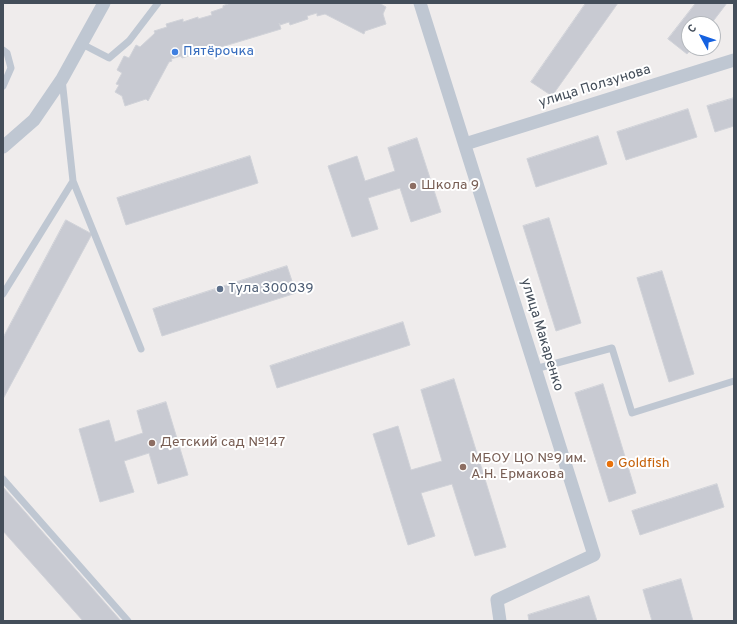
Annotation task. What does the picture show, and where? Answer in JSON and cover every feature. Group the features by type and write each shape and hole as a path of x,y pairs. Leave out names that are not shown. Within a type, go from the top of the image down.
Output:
{"street":[{"path":"3,146 34,120 62,79 104,3"},
{"name":"улица Макаренко","path":"420,3 594,555 497,600 500,621"},
{"name":"улица Ползунова","path":"465,144 734,60"}],"lane":[{"path":"82,44 109,58 129,41 158,3"},
{"path":"3,50 7,53 11,68 3,86"},
{"path":"62,79 73,181 141,349"},
{"path":"3,294 73,181"},
{"path":"535,368 612,348 632,414 734,381"},
{"path":"3,479 128,621"}],"building":[{"path":"231,3 379,3 386,7 383,14 386,24 365,31 364,34 325,14 317,16 317,13 307,16 308,19 290,25 289,22 280,25 279,23 281,29 208,51 207,48 199,50 199,53 182,58 181,56 171,59 172,61 169,62 148,101 146,99 125,106 122,96 115,92 119,85 116,84 122,73 117,70 124,56 129,58 136,45 140,47 155,33 154,31 167,27 166,24 183,19 183,22 198,17 198,19 212,15 211,12 223,8 223,6"},
{"path":"586,3 618,3 552,96 531,82"},
{"path":"696,3 727,3 717,16 686,16"},
{"path":"681,22 681,49 668,39"},
{"path":"734,98 734,126 715,132 707,106"},
{"path":"688,109 697,137 626,160 617,132"},
{"path":"598,136 607,164 536,187 527,159"},
{"path":"417,138 441,212 411,222 400,188 368,198 378,229 352,237 328,166 357,156 365,181 395,171 388,148"},
{"path":"250,156 258,183 126,225 117,198"},
{"path":"549,218 581,323 556,331 523,226"},
{"path":"66,220 92,234 3,399 3,338"},
{"path":"287,266 296,293 162,336 153,309"},
{"path":"662,271 694,374 669,382 637,278"},
{"path":"403,322 410,345 277,388 270,366"},
{"path":"454,379 506,547 475,556 452,484 421,493 435,536 408,545 373,434 398,426 411,470 442,461 421,390"},
{"path":"603,384 636,493 609,502 575,393"},
{"path":"166,402 188,475 158,484 149,453 124,461 134,492 100,502 79,429 109,420 115,442 143,433 137,411"},
{"path":"717,484 724,507 640,535 632,511"},
{"path":"3,487 121,621 83,621 3,531"},
{"path":"681,579 693,621 652,621 643,590"},
{"path":"589,596 597,621 529,621 528,615"}],"place":[{"name":"Пятёрочка","path":"175,52"},
{"name":"Школа 9","path":"413,186"},
{"name":"Тула 300039","path":"220,289"},
{"name":"Детский сад №147","path":"152,443"},
{"name":"Goldfish","path":"610,464"},
{"name":"МБОУ ЦО №9 им. А.Н. Ермакова","path":"463,467"}]}
